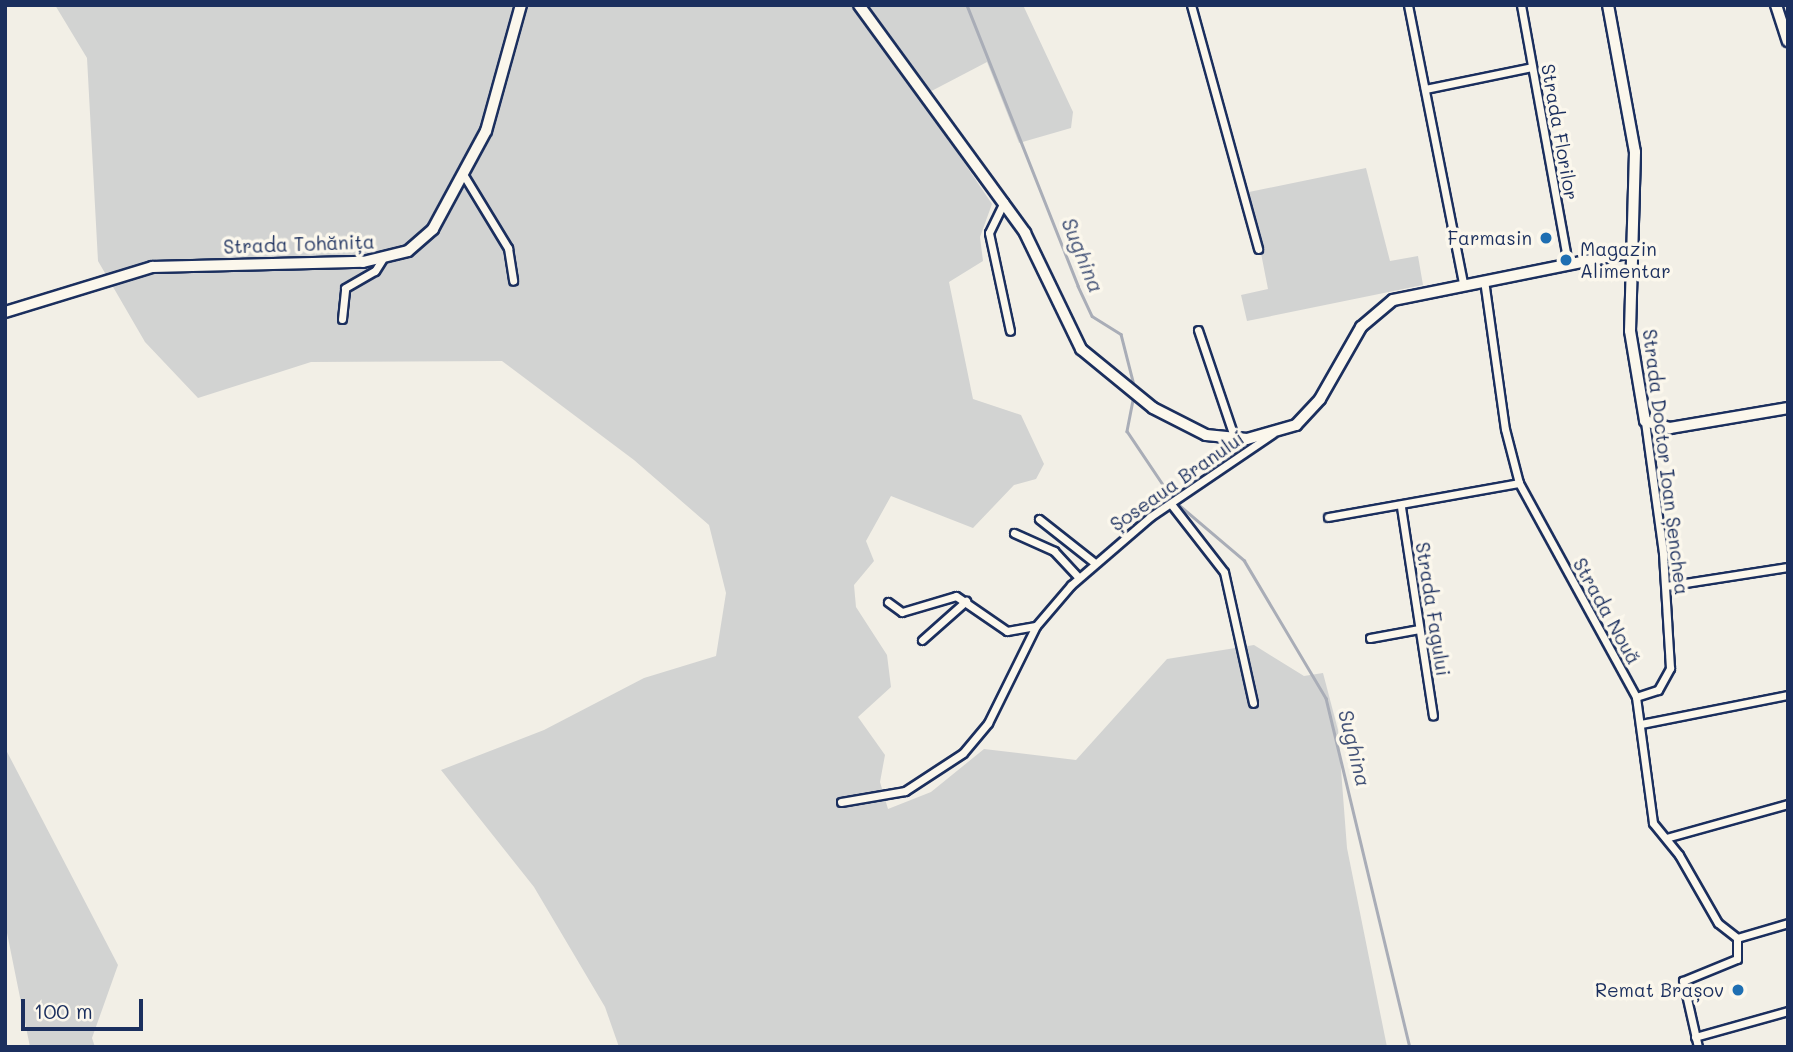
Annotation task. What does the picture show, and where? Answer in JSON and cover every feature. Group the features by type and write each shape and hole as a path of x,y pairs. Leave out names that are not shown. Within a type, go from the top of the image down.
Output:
{"main road":[{"name":"Strada Tohănița","path":"5,312 152,267 382,260 425,238 463,174 498,102 521,5"},
{"name":"Șoseaua Branului","path":"859,5 1004,202 1035,252 1072,338 1141,399 1197,432 1235,439 1272,434 1313,410 1376,310 1404,296 1632,252"},
{"name":"Strada Doctor Ioan Șenchea","path":"1608,5 1633,131 1630,331 1645,421"},
{"path":"1776,5 1788,41"},
{"path":"1645,421 1670,428 1788,408"}],"street":[{"path":"1191,5 1258,249"},
{"path":"1408,5 1463,284"},
{"name":"Strada Florilor","path":"1521,5 1568,264"},
{"path":"1425,89 1532,67"},
{"path":"463,174 508,248 513,281"},
{"path":"1004,202 989,233 1010,331"},
{"path":"342,319 345,288 375,271 382,260"},
{"name":"Strada Nouă","path":"1484,280 1505,429 1519,483 1636,697 1649,813 1718,923 1737,938"},
{"path":"1198,330 1235,439"},
{"name":"Strada Doctor Ioan Șenchea","path":"1636,697 1658,690 1668,676 1666,586 1645,421"},
{"name":"Șoseaua Branului","path":"841,802 905,791 962,753 988,723 1037,626 1078,577 1171,505 1272,434"},
{"path":"1328,517 1401,507 1519,483"},
{"path":"1171,505 1224,572 1253,703"},
{"name":"Strada Fagului","path":"1401,507 1433,716"},
{"path":"1039,519 1095,563"},
{"path":"1014,533 1054,551 1078,577"},
{"path":"1666,586 1788,567"},
{"path":"888,602 902,612 944,596 966,601 1007,631 1037,626"},
{"path":"922,640 966,601"},
{"path":"1370,638 1419,629"},
{"path":"1641,724 1788,695"},
{"path":"1666,838 1788,804"},
{"path":"1698,1047 1683,981 1737,959 1737,938 1788,923"},
{"path":"1695,1037 1788,1012"}],"shaded area":[{"path":"55,5 1023,5 1073,112 1071,128 1019,143 987,62 920,97 992,204 980,237 983,261 949,282 973,399 1021,415 1044,464 1036,479 1014,485 973,528 891,496 866,541 874,561 854,585 856,607 887,655 891,687 858,717 885,755 880,782 888,809 931,792 984,749 1076,760 1167,659 1254,645 1304,676 1323,673 1338,730 1347,848 1387,1047 619,1047 605,1007 534,887 441,770 544,730 644,678 716,656 726,593 709,525 634,460 502,361 311,362 198,398 145,342 98,261 87,58"},
{"path":"1366,168 1390,261 1418,256 1423,285 1247,321 1241,295 1268,289 1249,192"},
{"path":"5,748 118,965 92,1038 95,1047 30,1047 5,923"}],"waterway":[{"name":"Sughina","path":"967,5 1078,286 1092,316 1121,334 1135,389"},
{"name":"Sughina","path":"1134,395 1127,431 1172,498"},
{"name":"Sughina","path":"1178,504 1244,560 1326,698 1410,1047"}],"place":[{"name":"Farmasin","path":"1546,238"},
{"name":"Magazin Alimentar","path":"1566,260"},
{"name":"Remat Brașov","path":"1738,990"}]}
